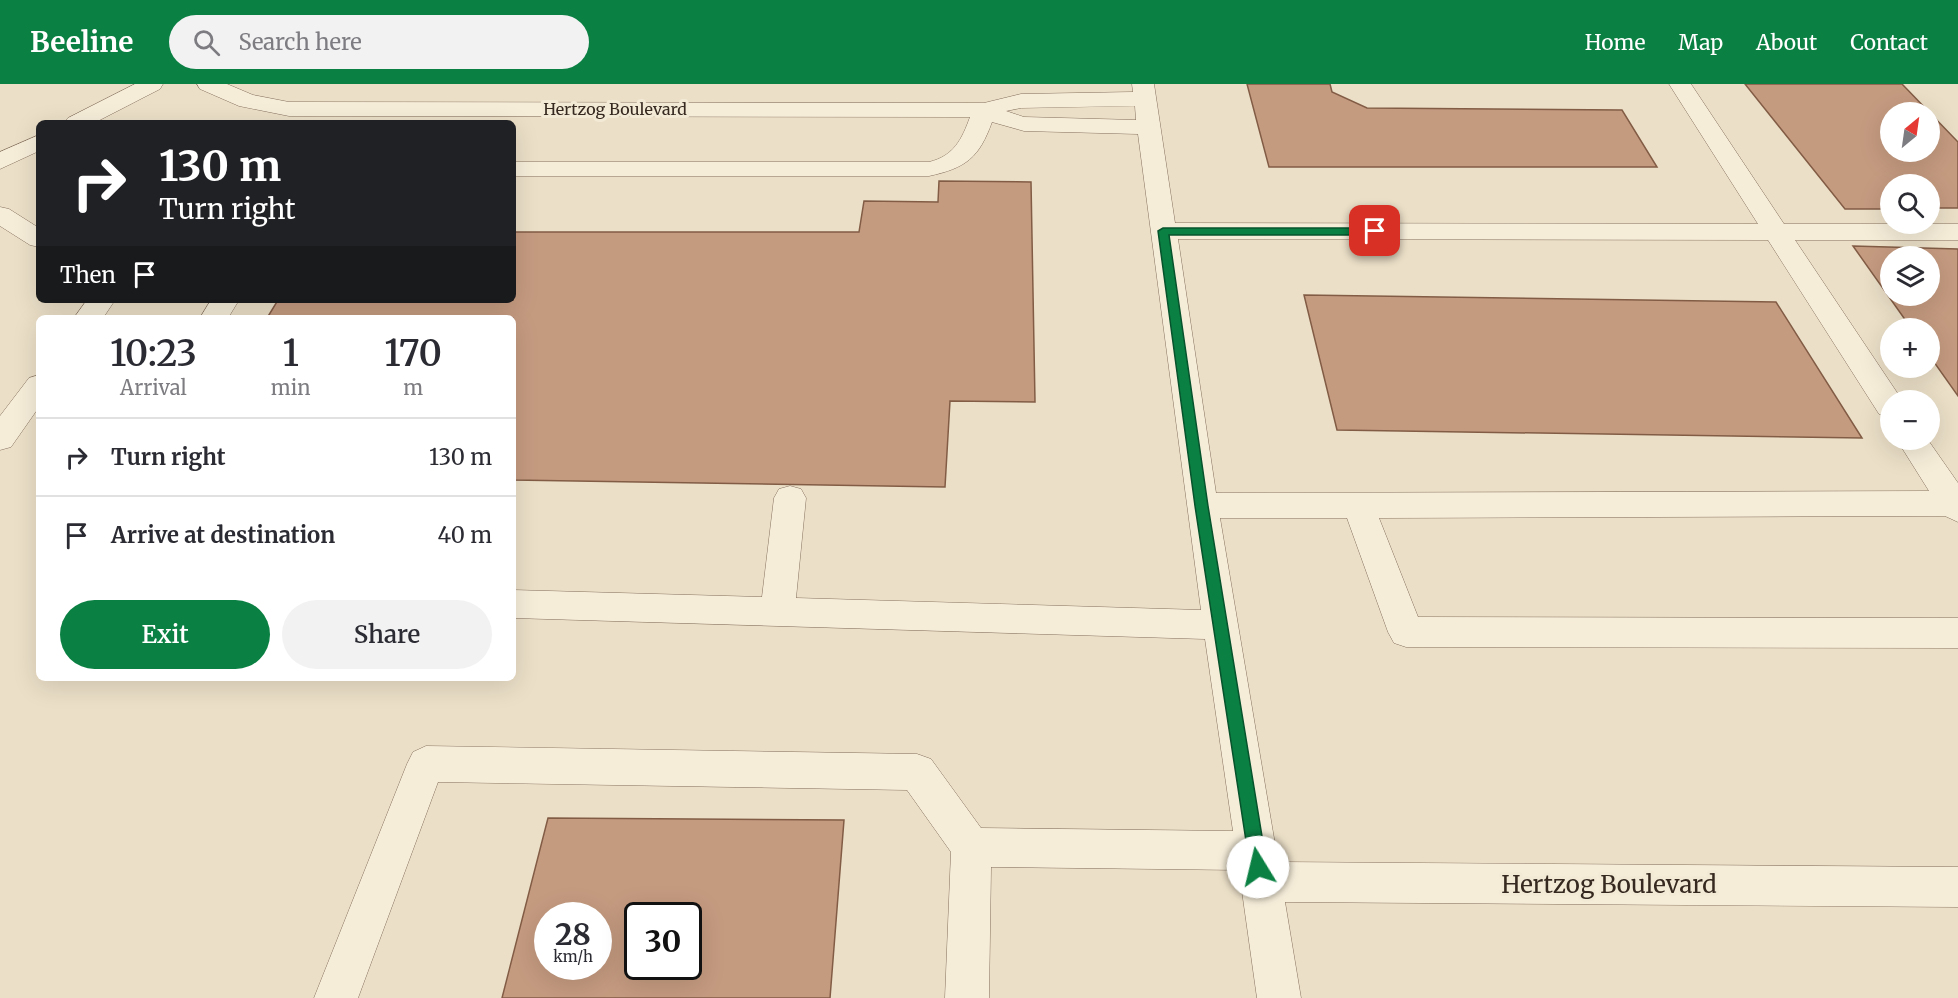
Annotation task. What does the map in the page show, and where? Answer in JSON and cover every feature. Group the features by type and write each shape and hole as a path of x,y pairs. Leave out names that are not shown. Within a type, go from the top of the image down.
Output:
{"street":[{"path":"82,120 152,84"},
{"name":"Hertzog Boulevard","path":"208,84 247,100 289,109 342,116 984,110 1021,100 1146,103"},
{"path":"1680,84 1880,391"},
{"path":"1146,103 1202,506 1279,998"},
{"path":"516,169 929,169 948,165 963,156 976,135 984,110"},
{"path":"0,162 36,144"},
{"path":"0,215 36,237"},
{"path":"1163,231 1958,232"},
{"path":"0,439 36,390"},
{"path":"1919,450 1956,506"},
{"path":"777,612 790,498"},
{"path":"1358,505 1406,632 1958,633"},
{"path":"1202,506 1956,506"},
{"path":"516,604 1220,625"},
{"path":"336,998 426,764 917,772 971,847 967,998"},
{"name":"Hertzog Boulevard","path":"971,847 1258,867 1958,887"}],"building":[{"path":"1247,84 1330,84 1332,92 1367,108 1622,110 1657,167 1269,167"},
{"path":"1745,84 1902,84 1919,102 1880,102 1880,162 1940,162 1940,123 1958,142 1958,208 1940,208 1940,174 1880,174 1880,209 1845,209"},
{"path":"939,181 1031,182 1035,402 950,401 945,487 516,480 516,315 269,315 276,303 516,303 516,232 859,232 864,201 938,202"},
{"path":"1853,246 1880,247 1880,284"},
{"path":"1940,248 1958,249 1958,396 1940,371 1940,318 1904,318 1895,306 1940,306"},
{"path":"1304,295 1776,302 1862,438 1337,430"},
{"path":"548,818 844,820 830,998 502,998"}],"route":[{"path":"1258,867 1202,506 1163,231 1375,231"}]}
